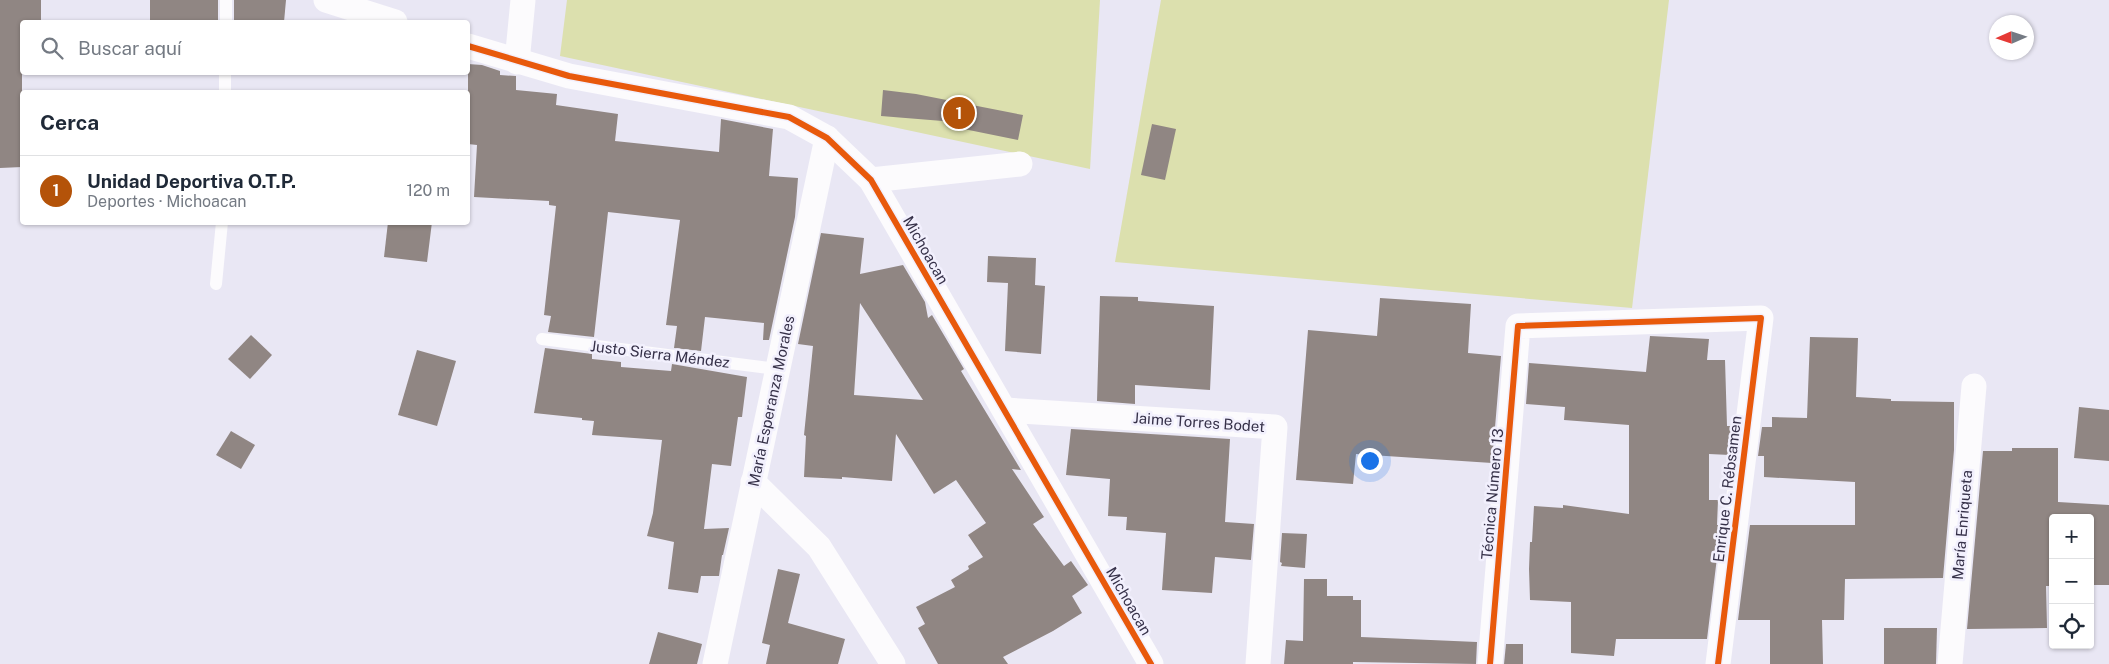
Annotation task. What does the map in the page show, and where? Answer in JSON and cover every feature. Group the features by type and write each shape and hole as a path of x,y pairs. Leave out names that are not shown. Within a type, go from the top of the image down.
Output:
{"street":[{"path":"326,0 390,20"},
{"path":"517,62 523,0"},
{"name":"Michoacan","path":"470,47 569,76 790,117 827,138 871,180 1151,664"},
{"name":"María Esperanza Morales","path":"714,664 827,138"},
{"path":"871,180 1020,164"},
{"name":"Enrique C. Rébsamen","path":"1518,326 1761,318 1718,664"},
{"name":"Técnica Número 13","path":"1490,664 1518,326"},
{"name":"María Enriqueta","path":"1950,664 1974,386"},
{"name":"Jaime Torres Bodet","path":"1005,410 1275,427 1258,664"},
{"path":"753,482 819,547 894,664"}],"lane":[{"path":"226,0 226,20"},
{"path":"225,75 225,90"},
{"path":"216,284 222,225"},
{"name":"Justo Sierra Méndez","path":"542,338 778,369"}],"green space":[{"path":"567,0 1100,0 1090,169 560,56"},
{"path":"1161,0 1669,0 1632,308 1115,262"}],"building":[{"path":"0,0 41,0 41,20 20,20 20,75 22,75 22,90 20,90 20,167 0,168"},
{"path":"150,0 218,0 218,20 150,20"},
{"path":"234,0 286,0 284,20 234,20"},
{"path":"470,64 482,65 500,71 500,75 516,76 516,90 557,94 556,105 618,114 615,141 719,152 721,119 773,129 769,176 798,178 795,217 769,340 763,340 764,323 705,317 701,351 674,348 677,326 666,325 680,220 608,212 594,337 548,332 551,316 544,315 556,206 549,205 549,201 474,197 477,145 470,144 470,90 468,90"},
{"path":"883,90 916,94 1023,115 1018,140 954,127 955,122 881,116"},
{"path":"1152,124 1176,129 1165,180 1141,175"},
{"path":"388,225 432,225 427,262 384,257"},
{"path":"821,233 864,238 860,274 903,265 925,302 928,318 932,315 964,369 961,371 1021,470 1012,469 1044,517 1033,524 1064,566 1071,561 1088,585 1072,596 1082,613 1053,631 1003,657 1008,664 938,664 918,628 925,624 916,607 955,587 951,580 969,569 968,566 983,557 968,535 986,523 956,480 934,494 896,434 892,481 842,477 842,479 804,477 806,436 804,435 813,346 798,344","holes":["860,303 923,400 854,395"]},
{"path":"988,256 1036,258 1035,285 1045,286 1041,354 1005,351 1008,283 987,282"},
{"path":"1100,296 1138,297 1138,301 1214,306 1210,390 1135,385 1135,404 1097,401"},
{"path":"1380,298 1471,304 1468,353 1501,356 1492,463 1356,454 1353,484 1296,480 1308,330 1377,336"},
{"path":"251,335 272,355 250,379 228,359"},
{"path":"1650,336 1709,339 1707,360 1725,360 1727,426 1733,426 1730,455 1709,454 1709,500 1718,500 1717,525 1721,525 1707,639 1616,639 1614,656 1571,653 1571,602 1530,600 1530,542 1532,542 1534,506 1563,508 1563,505 1629,514 1629,425 1564,420 1565,407 1526,404 1529,363 1646,372"},
{"path":"1810,337 1858,338 1856,397 1891,399 1891,401 1954,402 1954,450 1943,578 1845,579 1844,620 1822,620 1823,664 1770,664 1770,620 1738,620 1750,525 1855,525 1855,482 1764,477 1764,456 1758,456 1762,427 1772,427 1772,417 1807,418"},
{"path":"545,348 592,354 592,359 621,362 621,367 671,371 672,364 747,377 742,417 738,417 731,466 712,464 704,529 729,528 719,576 701,576 698,593 668,589 674,542 647,536 653,513 662,440 592,435 594,421 534,413"},
{"path":"417,350 456,361 437,426 398,415"},
{"path":"2079,407 2109,410 2109,461 2074,458"},
{"path":"1071,429 1230,439 1225,522 1254,524 1251,560 1215,557 1212,593 1162,590 1166,533 1126,530 1127,517 1108,516 1110,479 1066,475"},
{"path":"231,431 255,445 241,469 216,455"},
{"path":"2012,448 2058,448 2058,502 2109,505 2109,585 2094,585 2094,514 2049,514 2049,586 2046,586 2047,628 1967,629 1983,451 2012,451"},
{"path":"1282,533 1307,534 1305,568 1281,566"},
{"path":"778,569 800,574 788,623 845,639 838,664 766,664 770,645 762,643"},
{"path":"1304,579 1327,579 1327,596 1353,596 1353,600 1361,600 1361,637 1477,642 1476,664 1353,662 1353,664 1284,664 1286,640 1303,641"},
{"path":"1884,628 1937,628 1936,664 1884,664"},
{"path":"658,632 702,644 697,664 649,664"},
{"path":"1506,644 1523,644 1523,664 1504,664"}],"cycle path":[{"path":"470,47 569,76 789,117 827,138 871,180 1151,664"},
{"path":"1490,664 1518,326 1761,318 1718,664"}],"place":[{"name":"Unidad Deportiva O.T.P.","path":"959,113"}]}
